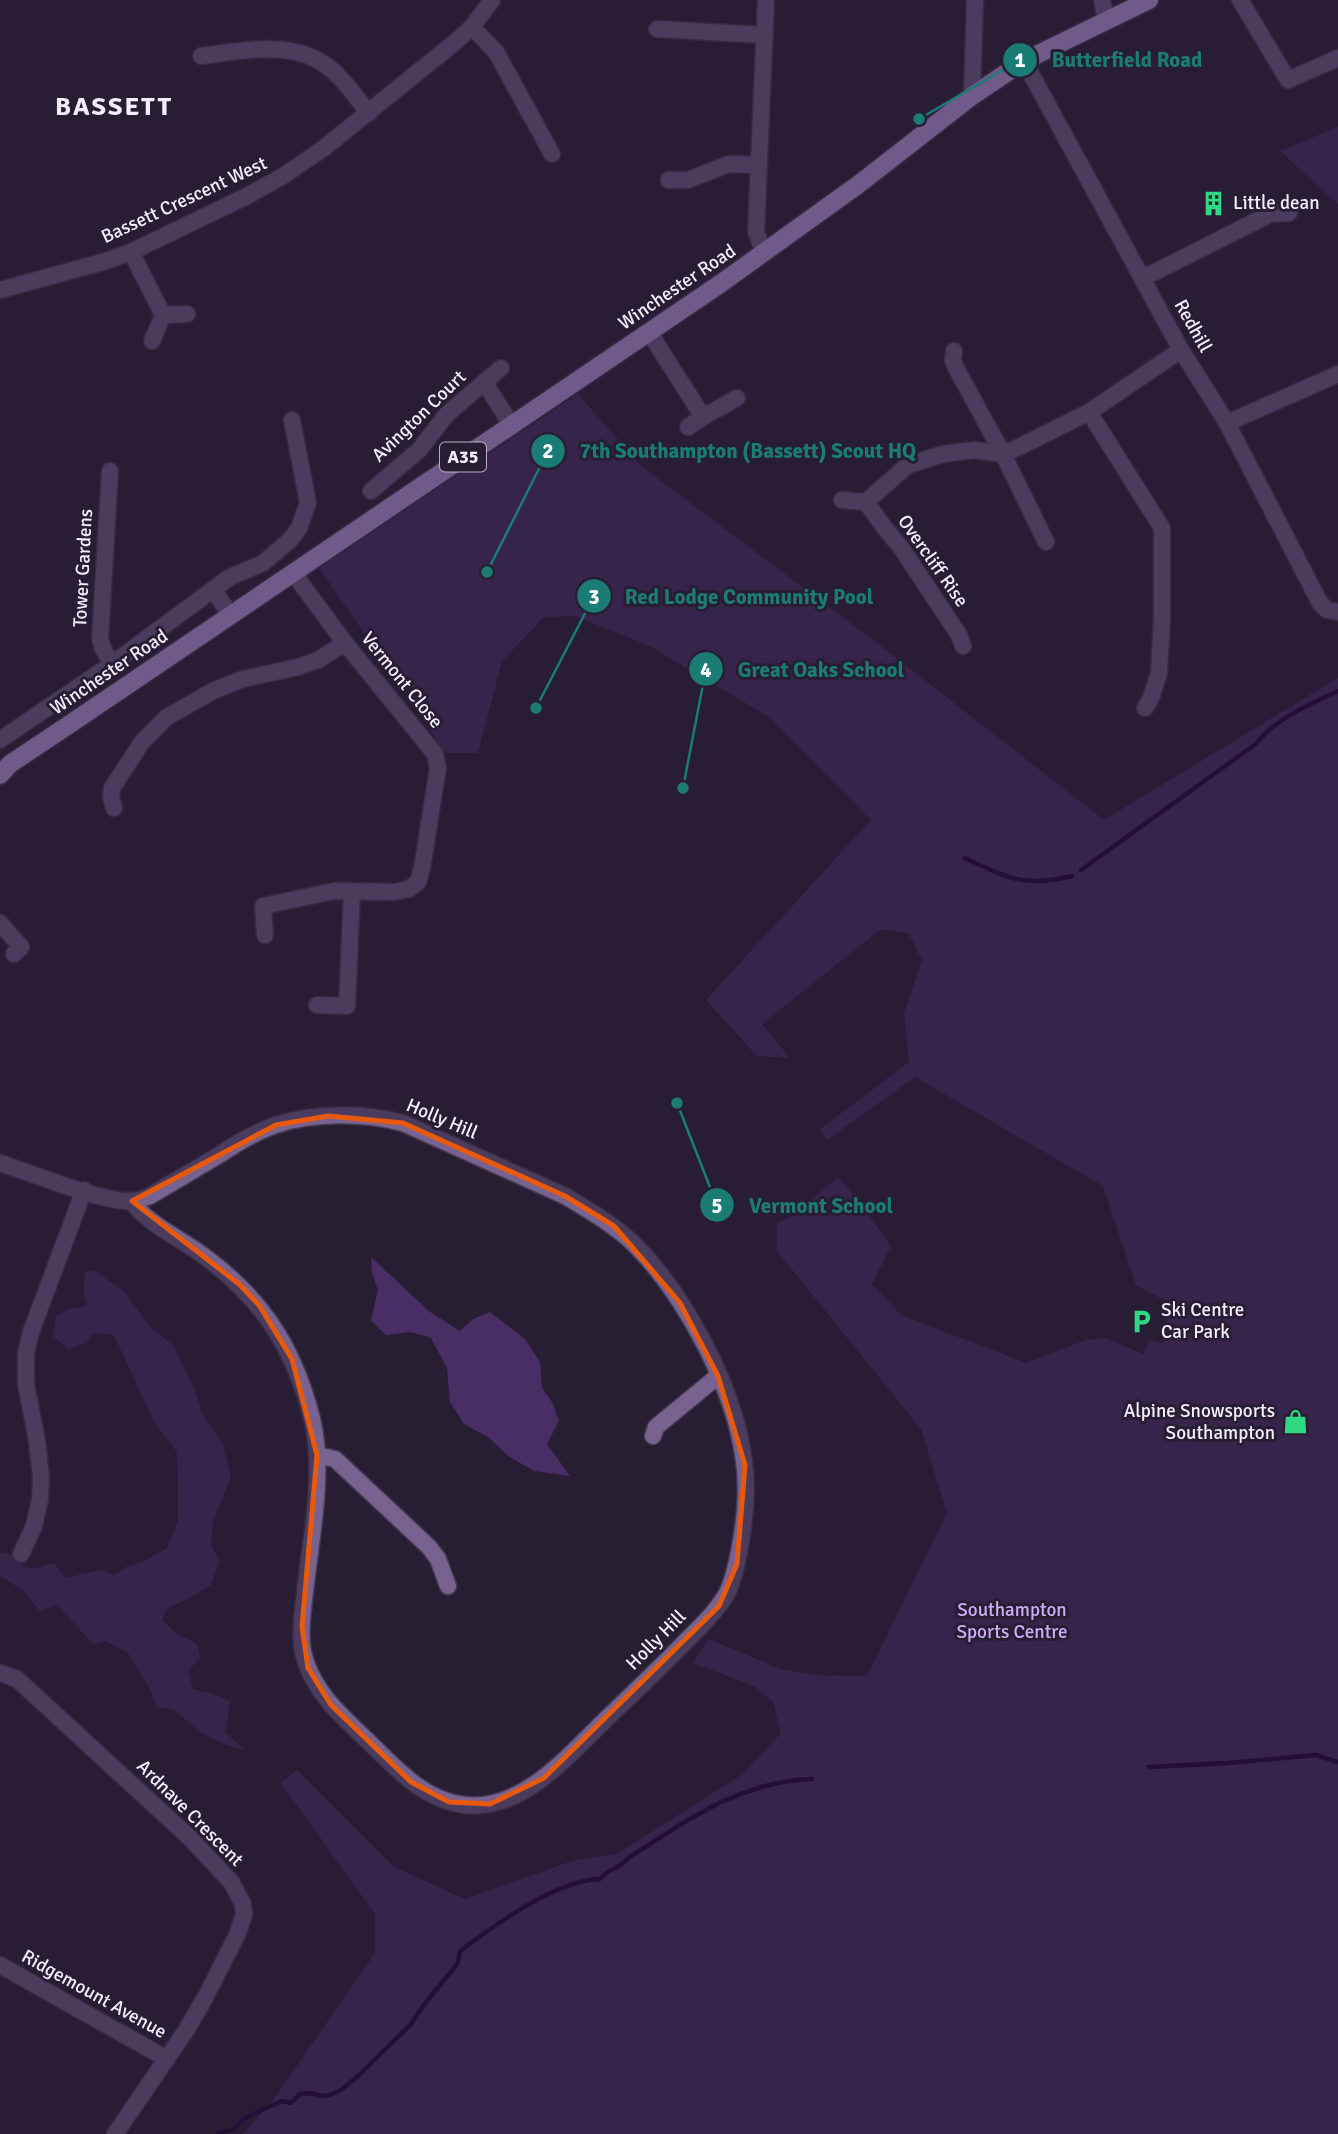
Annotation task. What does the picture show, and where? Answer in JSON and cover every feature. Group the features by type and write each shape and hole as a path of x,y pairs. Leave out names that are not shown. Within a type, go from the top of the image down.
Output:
{"main road":[{"name":"Winchester Road","path":"3,769 649,332 859,184 972,96 1024,61 1149,0"}],"street":[{"name":"Bassett Crescent West","path":"0,290 131,252 210,215 283,176 369,113 472,27 492,0"},
{"path":"764,252 756,232 766,0"},
{"path":"972,96 975,0"},
{"path":"1101,0 1106,21"},
{"path":"1240,0 1288,80 1338,58"},
{"path":"667,24 764,35"},
{"path":"472,27 496,52 552,154"},
{"path":"201,56 264,50 308,55 326,65 341,79 369,113"},
{"name":"Redhill","path":"1024,61 1181,350 1227,423 1320,603 1333,611"},
{"path":"669,180 688,188 729,164 759,165"},
{"path":"1143,278 1270,214 1289,214"},
{"path":"131,252 163,315 152,341"},
{"path":"163,315 187,314"},
{"path":"649,332 703,417"},
{"path":"842,500 866,502 908,465 943,454 974,450 1003,454 1088,412 1181,350"},
{"path":"954,351 956,368 1046,541"},
{"name":"Avington Court","path":"376,481 419,450 447,414 501,368"},
{"path":"1227,423 1338,374"},
{"name":"Avington Court","path":"484,382 511,424"},
{"path":"688,427 737,398"},
{"path":"1088,412 1162,528 1163,620 1159,673 1145,708"},
{"name":"Winchester Road","path":"0,740 112,664 230,577 263,563 290,540 299,528 308,503 292,420"},
{"name":"Tower Gardens","path":"110,471 100,639 112,664"},
{"name":"Overcliff Rise","path":"866,502 902,549 959,635 963,646"},
{"name":"Vermont Close","path":"265,935 262,906 334,891 394,892 409,889 418,882 438,768 435,754 345,643 294,574"},
{"path":"213,589 231,616"},
{"path":"114,808 112,788 142,742 167,717 215,690 243,679 318,660 345,643"},
{"path":"317,1005 347,1006 352,891"},
{"path":"0,923 22,948"},
{"name":"Holly Hill","path":"0,1163 114,1199 132,1201 149,1196 250,1136 276,1125 302,1118 328,1116 381,1117 403,1123 565,1196 614,1226 636,1247 674,1295 701,1337 734,1414 745,1465 744,1518 737,1564 729,1589 719,1606 680,1648 544,1778 507,1799 490,1804 469,1805 449,1802 411,1782 331,1705 308,1668 302,1627 317,1455 312,1419 292,1359 275,1327 239,1284 210,1260 141,1212 132,1201"},
{"path":"21,1554 34,1526 40,1499 41,1477 26,1384 26,1353 31,1332 84,1190"},
{"path":"653,1436 656,1427 718,1376"},
{"path":"317,1455 335,1459 429,1547 438,1559 448,1586"},
{"name":"Ardnave Crescent","path":"0,1673 17,1679 190,1838 219,1867 243,1904 244,1915 237,1935 199,2007 115,2134"},
{"name":"Ridgemount Avenue","path":"0,1965 167,2059"}],"highlighted area":[{"path":"328,1116 403,1123 565,1196 614,1226 680,1303 718,1376 745,1465 737,1564 719,1606 544,1778 490,1804 449,1802 411,1782 331,1705 308,1668 302,1627 317,1455 292,1359 259,1305 239,1284 132,1201 276,1125"}],"green space":[{"path":"1338,127 1338,204 1280,151"},
{"name":"Southampton Sports Centre","path":"578,394 642,467 886,650 1104,820 1338,678 1338,2134 243,2134 274,2099 375,1953 375,1914 281,1783 297,1770 394,1867 465,1899 575,1860 617,1854 743,1774 781,1733 773,1702 754,1686 693,1663 709,1639 780,1669 815,1675 867,1676 947,1513 921,1429 777,1251 777,1223 789,1218 838,1177 891,1246 872,1284 901,1315 1026,1363 1086,1340 1105,1338 1144,1354 1149,1339 1162,1343 1171,1304 1136,1285 1103,1186 915,1077 827,1140 819,1130 909,1062 904,1013 922,960 909,934 881,929 762,1024 790,1058 757,1056 706,1000 871,820 769,717 648,645 575,616 544,617 502,661 478,753 445,753 319,568"},
{"path":"371,1257 430,1312 460,1331 473,1319 490,1312 525,1339 540,1362 542,1388 552,1402 559,1421 547,1444 570,1476 534,1471 508,1456 488,1437 464,1424 450,1402 447,1368 431,1338 411,1332 386,1335 371,1320 378,1290 372,1273"},
{"path":"95,1271 125,1292 149,1326 173,1345 195,1390 202,1414 223,1444 231,1477 213,1521 211,1544 219,1562 211,1585 166,1609 162,1620 176,1633 197,1644 200,1658 188,1671 193,1689 230,1701 225,1733 246,1750 203,1734 174,1710 157,1707 151,1691 128,1653 106,1641 94,1645 57,1605 40,1611 24,1591 0,1576 0,1553 6,1552 28,1568 54,1563 66,1578 100,1570 115,1575 167,1548 178,1521 177,1452 154,1422 114,1335 94,1333 86,1343 68,1349 53,1336 56,1317 67,1310 87,1306 83,1290 85,1272"}],"waterway":[{"path":"1081,870 1257,743 1283,720 1338,691"},
{"path":"965,858 1017,879 1041,881 1072,876"},
{"path":"1148,1767 1316,1755 1338,1762"},
{"path":"218,2134 235,2129 251,2115 282,2101 291,2103 300,2094 320,2096 341,2090 411,2024 458,1963 460,1951 527,1906 564,1887 600,1879 693,1817 737,1795 760,1787 812,1779"}],"place":[{"name":"Butterfield Road","path":"919,119"},
{"name":"Little dean","path":"1213,203"},
{"name":"7th Southampton (Bassett) Scout HQ","path":"487,572"},
{"name":"Red Lodge Community Pool","path":"536,708"},
{"name":"Great Oaks School","path":"683,788"},
{"name":"Vermont School","path":"677,1103"},
{"name":"Ski Centre Car Park","path":"1141,1321"},
{"name":"Alpine Snowsports Southampton","path":"1295,1422"}],"district":[{"name":"BASSETT","path":"114,107"}]}
